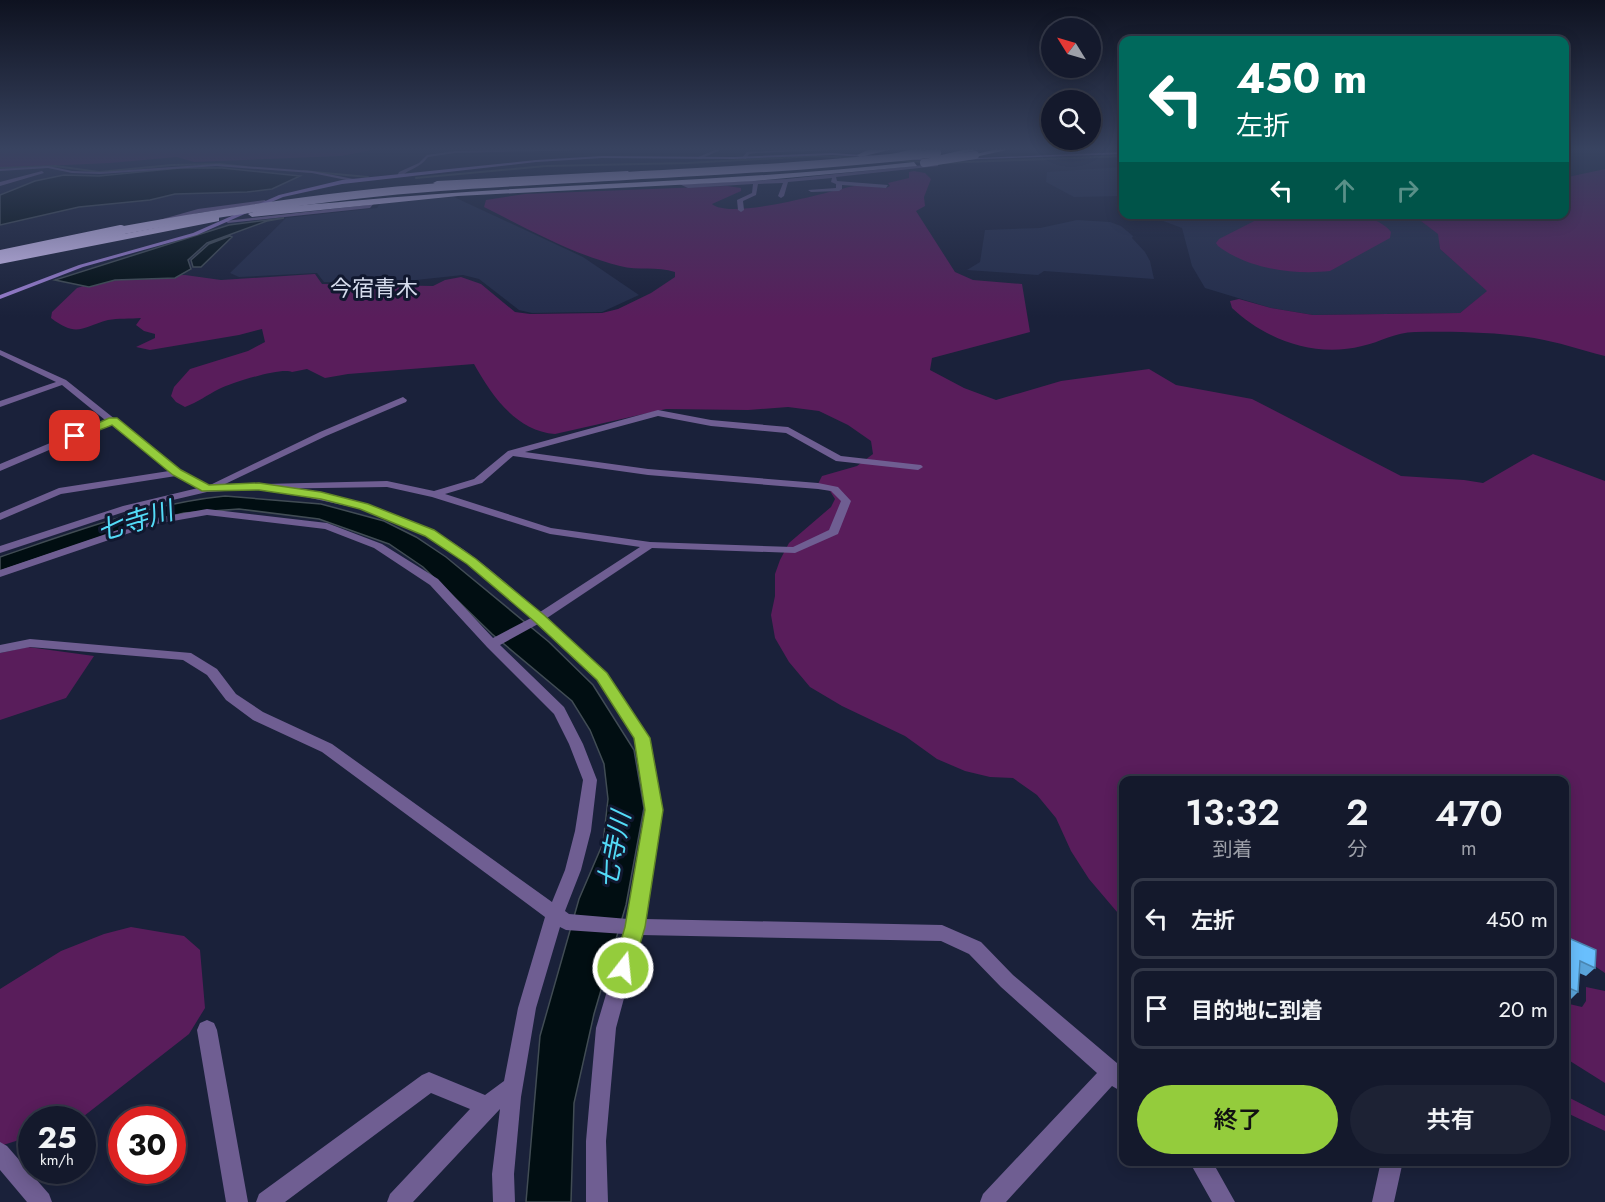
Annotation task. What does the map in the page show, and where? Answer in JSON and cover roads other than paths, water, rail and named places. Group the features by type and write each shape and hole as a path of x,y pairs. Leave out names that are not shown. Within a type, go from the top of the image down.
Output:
{"highway":[{"path":"0,257 162,220 255,205"},
{"path":"0,257 99,234 207,214 279,205"},
{"path":"0,257 191,220 300,205"},
{"path":"0,257 216,219 335,205"}],"main road":[{"path":"0,297 81,266 195,234 228,221 257,205"}],"street":[{"path":"162,220 239,205"},
{"path":"228,221 371,205"},
{"path":"741,205 741,210"},
{"path":"0,352 63,382 177,473 207,489"},
{"path":"0,404 63,382"},
{"path":"207,489 323,434 403,400"},
{"path":"434,494 478,481 511,453 658,413 711,423 788,430 839,459 918,467"},
{"path":"0,468 113,420"},
{"path":"0,550 127,508 207,489 387,484 434,494 550,531 650,545 795,550 834,532 846,501 834,489 818,486 648,472 511,453"},
{"path":"0,517 59,491 177,473"},
{"path":"259,486 364,506 429,533 472,561 535,621 602,676 642,738 654,810 606,1028 596,1141 597,1202"},
{"path":"0,574 154,521 207,512 327,526 378,546 434,582 559,711 576,744 590,780 583,831 561,918 527,1008 513,1087 503,1174 504,1202"},
{"path":"494,642 535,621 650,545"},
{"path":"0,649 30,643 186,656 212,672 231,697 249,710 327,748 561,918 628,926 942,933 975,948 1007,981 1117,1078 991,1202"},
{"path":"207,1030 237,1202"},
{"path":"267,1202 429,1083 487,1106"},
{"path":"398,1202 487,1106 513,1087"},
{"path":"0,1153 41,1202"},
{"path":"1203,1166 1224,1202"},
{"path":"1383,1202 1391,1166"}],"water":[{"path":"0,205 98,205 79,207 0,225"},
{"path":"284,218 267,221 207,243 188,260 191,269 175,278 115,280 89,287 55,280 229,225"},
{"path":"232,237 201,267 193,267 191,260 209,244"},
{"name":"七寺川","path":"225,496 321,504 384,521 416,537 446,557 549,642 593,685 634,750 644,808 626,905 594,1014 574,1103 571,1202 526,1202 540,1036 579,899 603,843 608,799 604,764 590,730 572,701 492,634 423,567 389,544 319,519 239,509 184,513 140,524 0,571 0,557 55,538 167,505"}],"district":[{"name":"今宿青木","path":"374,288"}]}
